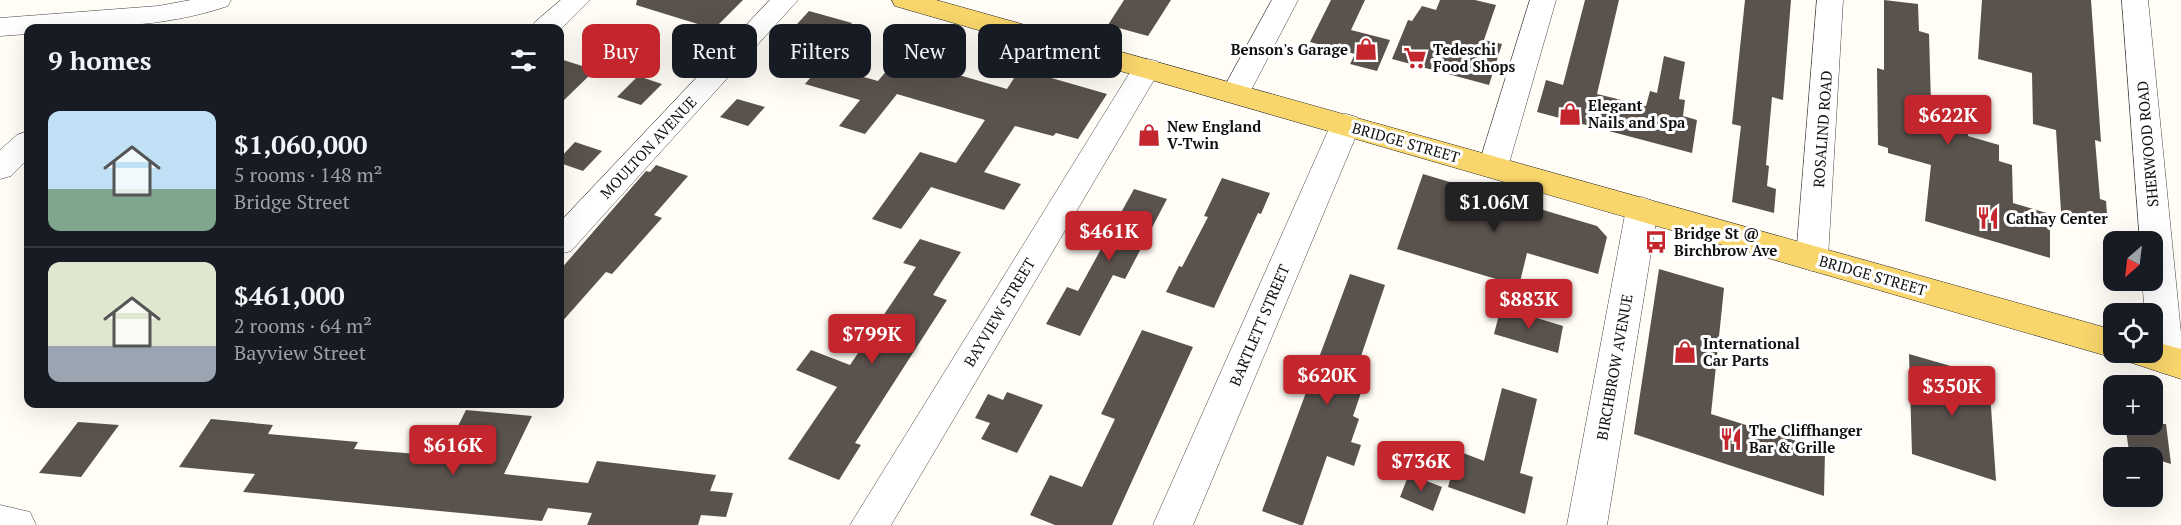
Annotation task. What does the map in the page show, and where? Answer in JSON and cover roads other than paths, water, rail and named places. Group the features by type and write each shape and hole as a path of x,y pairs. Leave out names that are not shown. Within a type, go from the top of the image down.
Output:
{"main road":[{"name":"BRIDGE STREET","path":"905,0 2103,341"}],"street":[{"path":"40,24 158,15 186,11 218,0"},
{"path":"191,24 224,0"},
{"path":"550,24 577,0"},
{"name":"MOULTON AVENUE","path":"564,238 785,0"},
{"path":"1236,93 1285,0"},
{"path":"1493,167 1543,0"},
{"name":"ROSALIND ROAD","path":"1812,258 1830,0"},
{"name":"SHERWOOD ROAD","path":"2135,0 2159,303"},
{"path":"0,27 24,25"},
{"name":"BAYVIEW STREET","path":"870,525 1147,68"},
{"name":"BARTLETT STREET","path":"1173,525 1346,124"},
{"path":"0,168 24,146"},
{"name":"BIRCHBROW AVENUE","path":"1587,525 1642,210"},
{"path":"0,524 16,525"}],"place":[{"name":"Benson's Garage","path":"1366,49"},
{"name":"Tedeschi Food Shops","path":"1415,58"},
{"name":"Elegant Nails and Spa","path":"1570,114"},
{"name":"New England V-Twin","path":"1149,135"},
{"name":"Cathay Center","path":"1988,218"},
{"name":"Bridge St @ Birchbrow Ave","path":"1656,242"},
{"name":"International Car Parts","path":"1685,352"},
{"name":"The Cliffhanger Bar & Grille","path":"1731,439"}]}
